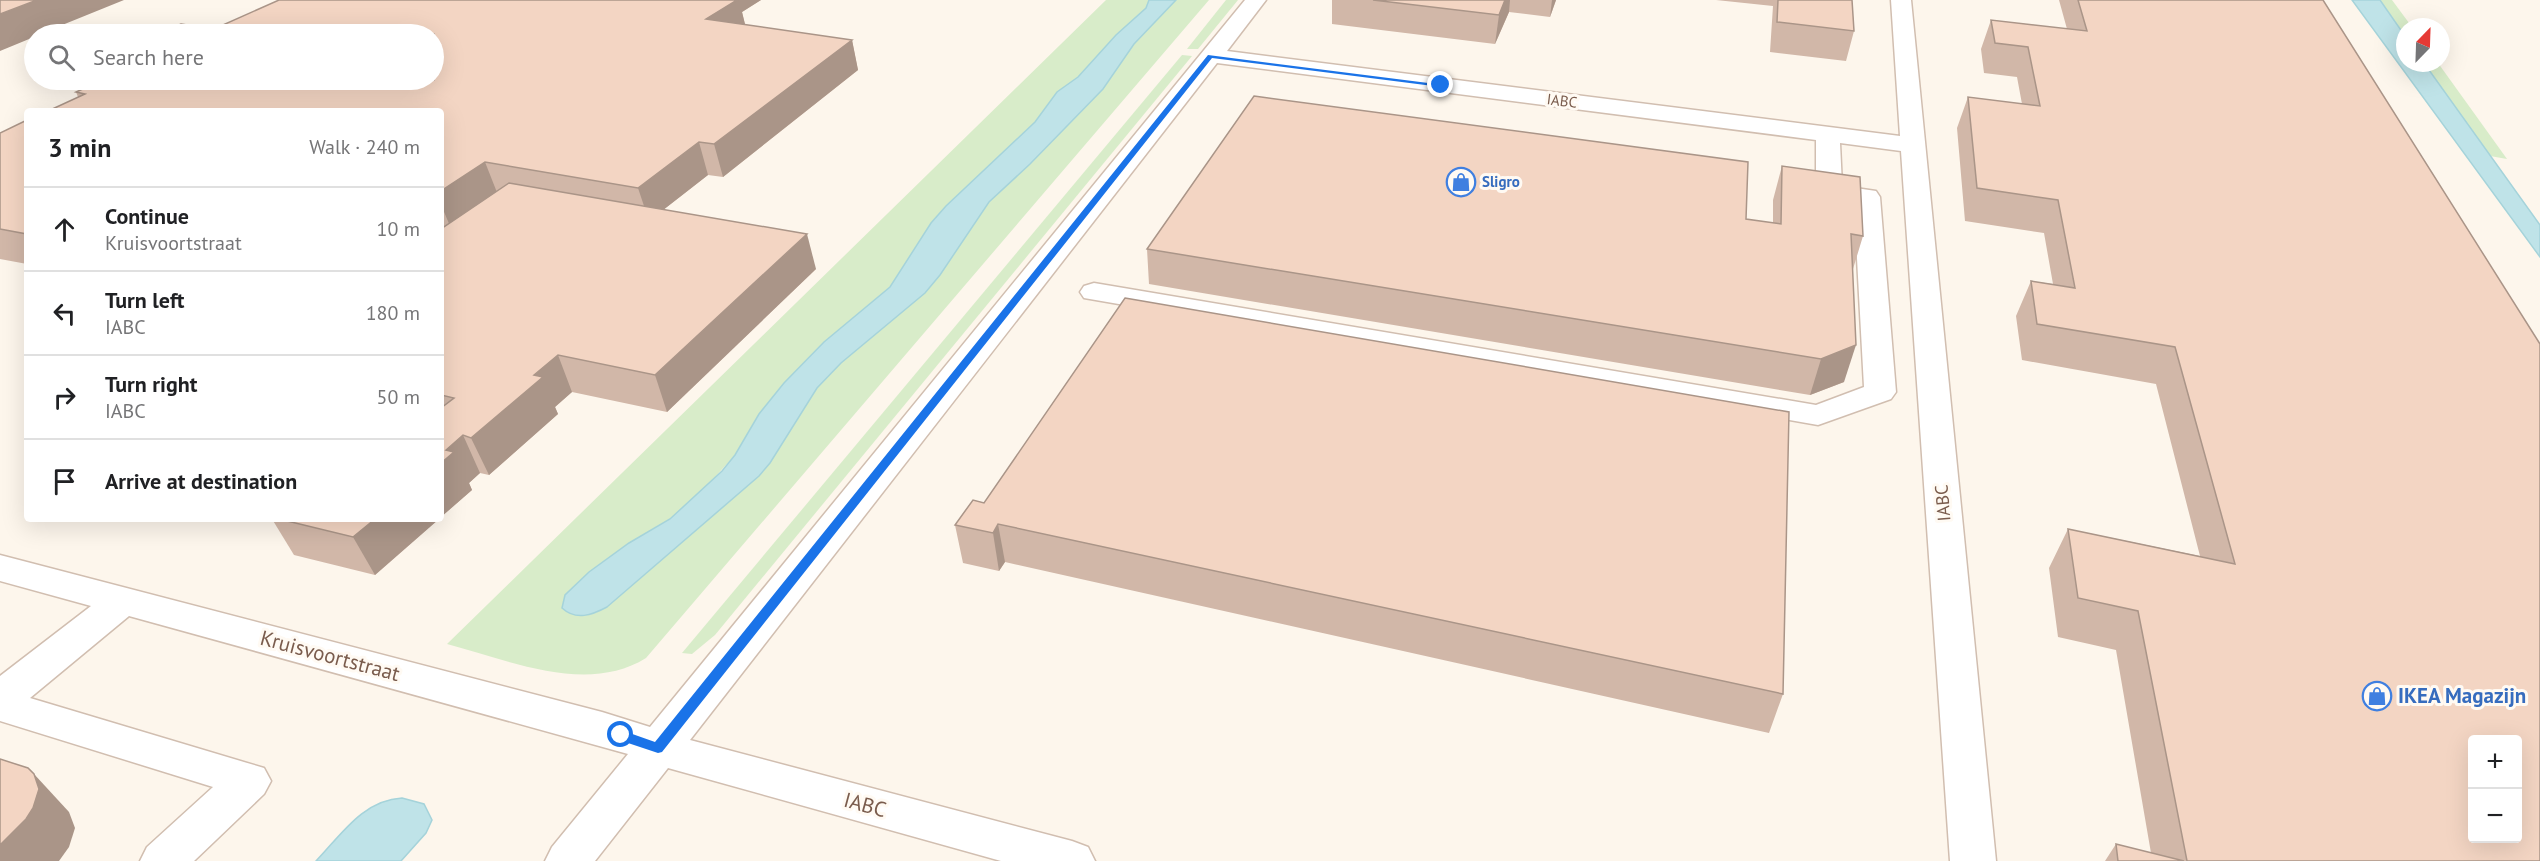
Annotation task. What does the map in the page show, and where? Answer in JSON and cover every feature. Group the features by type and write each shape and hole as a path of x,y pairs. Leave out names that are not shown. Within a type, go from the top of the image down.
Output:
{"street":[{"path":"568,861 1256,0"},
{"name":"IABC","path":"1901,0 1972,861"},
{"name":"IABC","path":"1210,56 1913,145"},
{"path":"1094,292 1818,415 1880,392 1868,197 1829,192 1828,135"},
{"name":"Kruisvoortstraat","path":"0,568 602,729 658,748"},
{"path":"0,699 123,601"},
{"path":"0,705 249,781 163,861"},
{"name":"IABC","path":"658,748 1072,861"}],"green space":[{"path":"1106,0 1149,0 1146,8 1116,35 1078,77 1057,92 1035,122 946,206 931,223 890,287 824,342 784,383 759,414 735,455 706,487 670,519 629,543 589,572 565,595 567,612 588,615 607,607 759,476 770,463 817,388 841,363 925,293 940,275 989,202 1030,164 1103,89 1134,44 1176,0 1209,0 646,658 623,669 599,674 573,674 521,665 447,644"},
{"path":"1226,0 1238,0 1198,49 1187,49"},
{"path":"2380,0 2392,0 2405,18 2396,18 2396,23"},
{"path":"1182,55 1192,56 715,635 692,654 682,653"},
{"path":"2430,72 2444,72 2507,159 2490,156"}],"water":[{"path":"1149,0 1176,0 1134,44 1103,89 1030,164 989,202 940,275 925,293 841,363 817,388 770,463 759,476 607,607 578,616 562,608 565,595 589,572 629,543 670,519 722,471 735,455 759,414 784,383 824,342 890,287 931,223 946,206 1035,122 1057,92 1078,77 1116,35 1146,8"},
{"path":"2352,0 2380,0 2396,23 2396,60"},
{"path":"2405,72 2430,72 2540,225 2540,257"},
{"path":"402,798 424,804 432,820 426,833 401,861 316,861 364,812 388,800"}],"building":[{"path":"0,0 37,0 0,14"},
{"path":"279,0 737,0 706,19 852,40 714,144 699,142 638,188 485,162 444,189 444,108 55,108 85,94 76,92 80,90 444,90 444,24 225,24"},
{"path":"1373,0 1505,0 1499,15"},
{"path":"1778,0 1852,0 1854,31 1777,22"},
{"path":"2078,0 2323,0 2540,344 2540,861 2187,861 2138,611 2078,598 2068,529 2235,564 2175,347 2037,324 2031,281 2075,288 2058,200 1977,188 1968,97 2040,106 2028,47 1995,43 1991,20 2087,31"},
{"path":"1254,96 1748,162 1746,219 1781,224 1782,166 1860,177 1863,236 1851,234 1856,345 1821,359 1147,249"},
{"path":"24,121 24,233 0,229 0,133"},
{"path":"509,183 807,234 655,375 558,355 534,375 543,377 471,438 463,435 446,450 454,452 444,460 444,406 454,398 444,396 444,227"},
{"path":"1125,298 1789,412 1783,694 998,524 993,533 955,525 973,500 984,503"},
{"path":"291,522 371,522 353,537"},
{"path":"0,759 28,768 34,774 39,789 33,808 26,819 0,845"},
{"path":"2116,844 2184,861 2118,861"}],"place":[{"name":"Sligro","path":"1461,182"},
{"name":"IKEA Magazijn","path":"2377,696"}],"route":[{"path":"621,735 658,748 1210,56 1441,85"}]}
